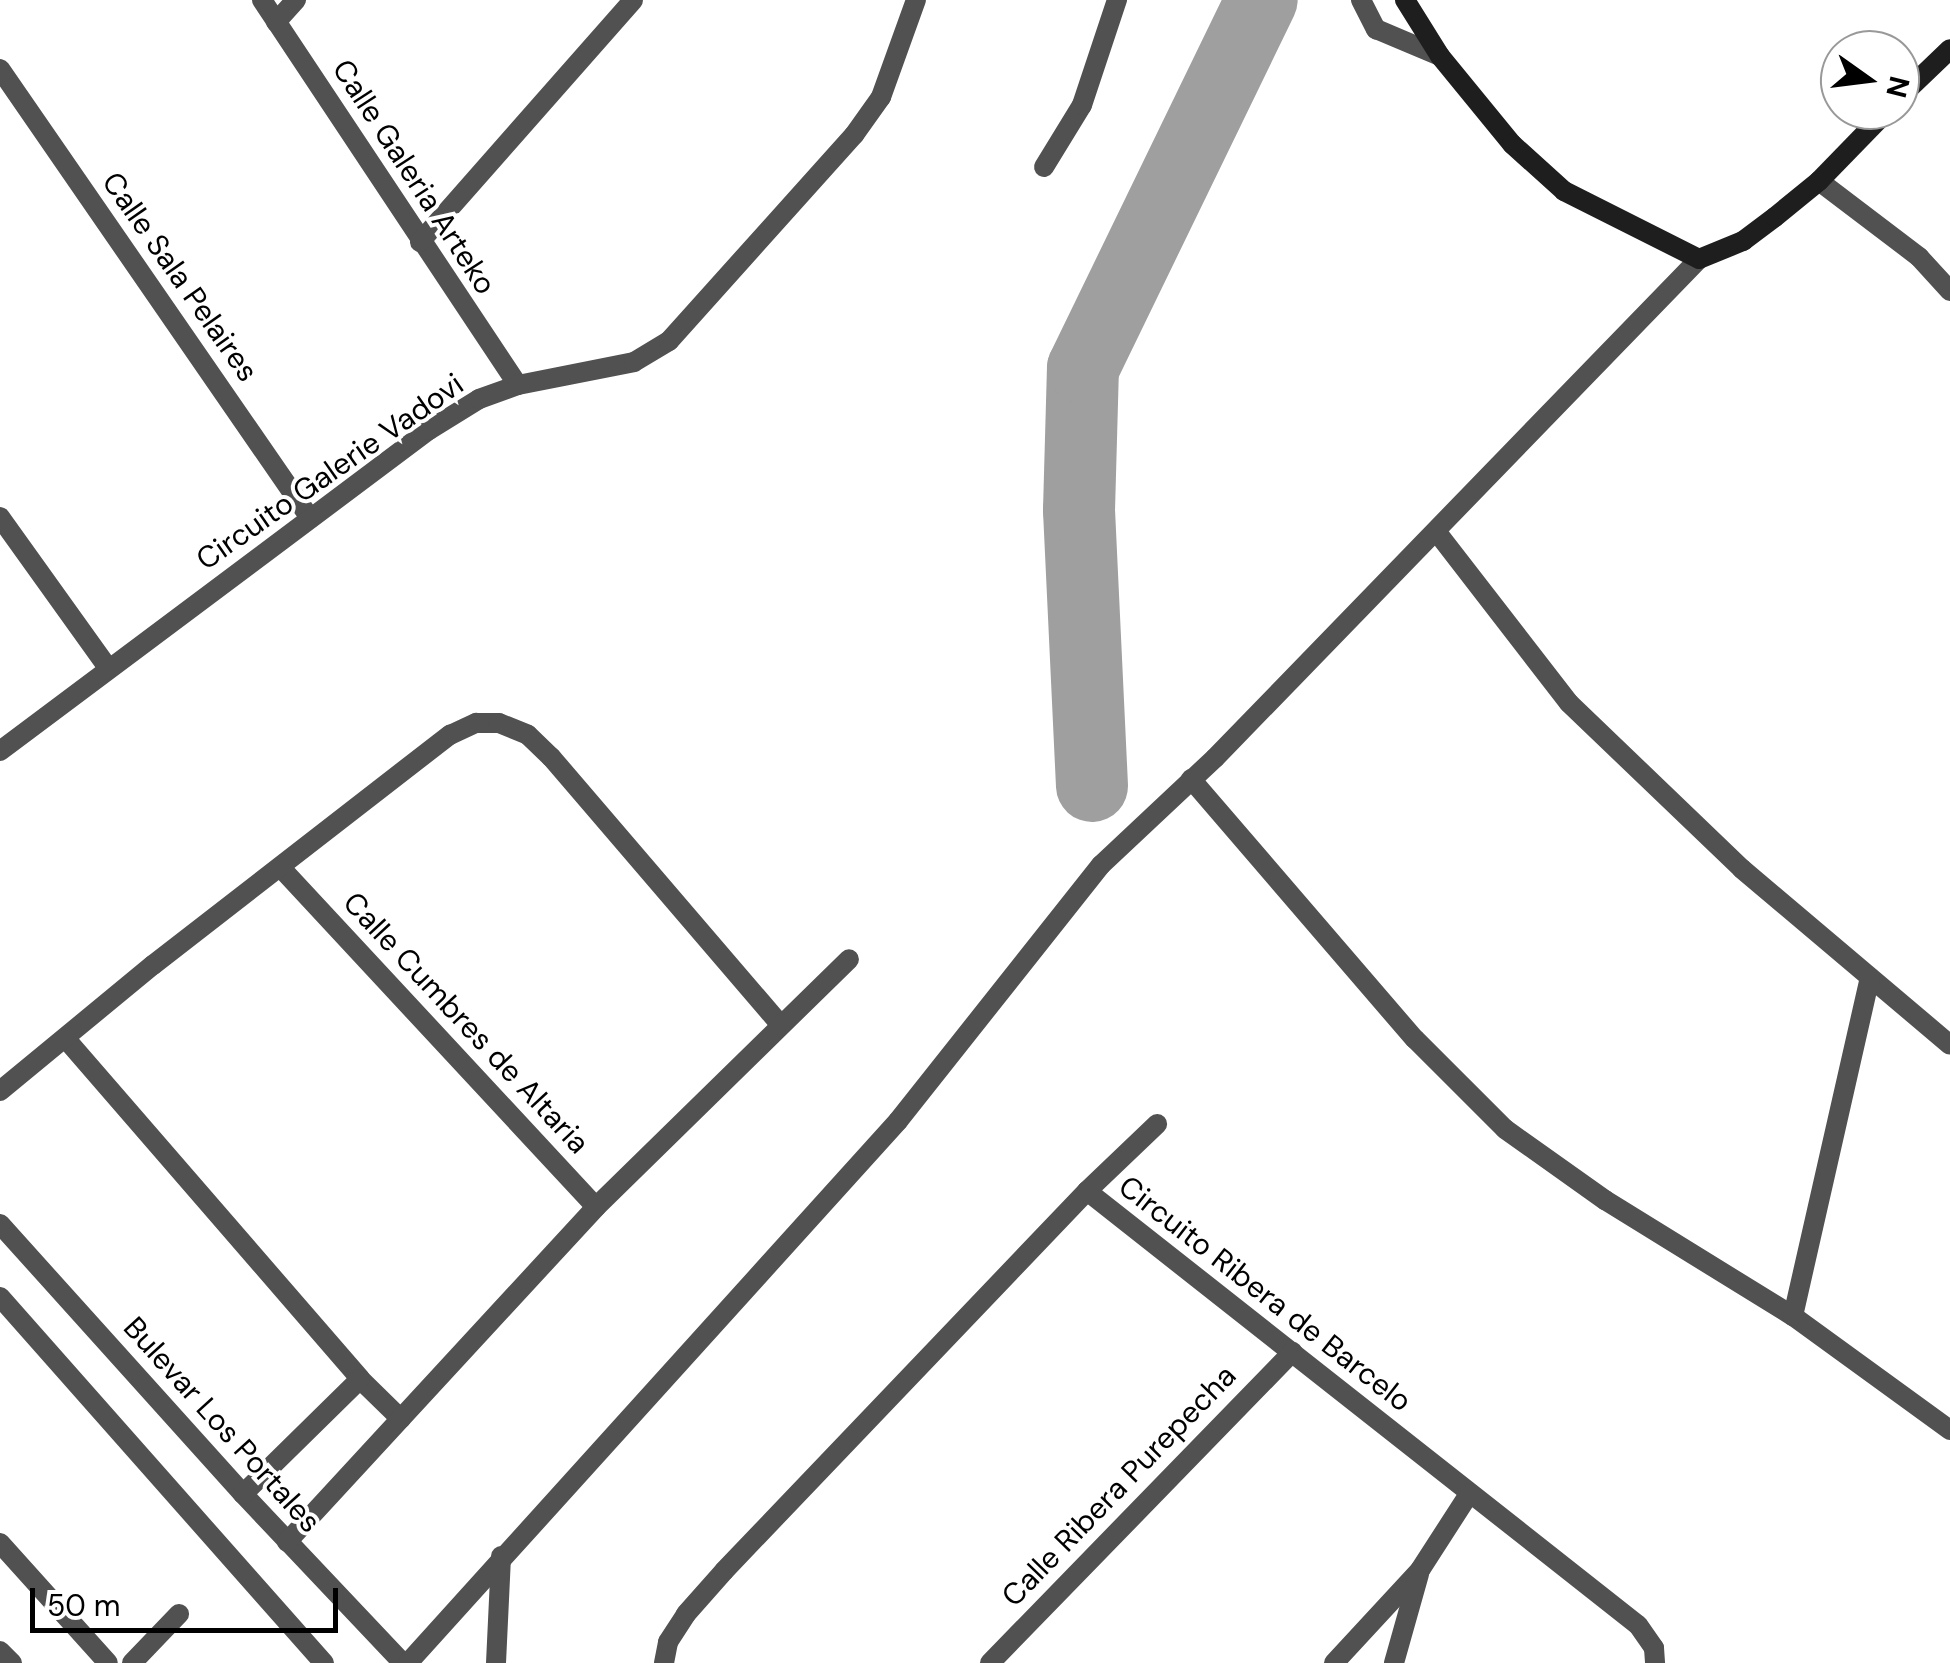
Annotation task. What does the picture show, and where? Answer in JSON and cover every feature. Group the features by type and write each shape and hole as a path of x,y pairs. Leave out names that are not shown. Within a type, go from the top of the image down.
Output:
{"street":[{"name":"Calle Galeria Arteko","path":"262,0 518,386"},
{"path":"276,22 296,0"},
{"path":"420,242 634,0"},
{"name":"Circuito Galerie Vadovi","path":"0,751 430,430 479,400 518,386 634,362 670,340 854,135 881,97 916,0"},
{"path":"1044,167 1082,105 1117,0"},
{"path":"1361,0 1376,29 1440,56"},
{"path":"1405,0 1440,56 1512,144 1564,190 1699,259"},
{"path":"1920,78 1950,49"},
{"name":"Calle Sala Pelaires","path":"0,69 310,518"},
{"path":"406,1663 898,1122 1101,865 1191,780 1699,259 1743,241 1818,181 1868,130"},
{"path":"1818,181 1918,257 1950,290"},
{"path":"0,517 108,668"},
{"path":"1436,531 1569,703 1742,869 1950,1045"},
{"path":"0,1091 152,965 282,869 450,735 476,723 499,723 528,735 551,757 781,1024"},
{"path":"1191,780 1415,1040 1505,1129 1604,1200 1793,1316 1950,1430"},
{"name":"Calle Cumbres de Altaria","path":"282,869 596,1207"},
{"path":"286,1542 596,1207 849,960"},
{"path":"1793,1316 1870,978"},
{"path":"66,1040 360,1379 400,1419"},
{"path":"1086,1192 1157,1124"},
{"name":"Circuito Ribera de Barcelo","path":"664,1663 668,1642 686,1614 724,1571 1086,1192 1638,1625 1654,1648 1654,1663"},
{"name":"Bulevar Los Portales","path":"0,1224 286,1542 406,1663"},
{"path":"0,1296 324,1663"},
{"name":"Calle Ribera Purepecha","path":"990,1663 1292,1352"},
{"path":"242,1494 360,1379"},
{"path":"1334,1663 1420,1570 1469,1494"},
{"path":"0,1544 108,1663"},
{"path":"496,1663 502,1556"},
{"path":"1394,1663 1420,1570"},
{"path":"132,1663 179,1614"},
{"path":"0,1651 12,1663"}],"waterway":[{"path":"1092,786 1079,510 1083,368 1262,0"}]}
